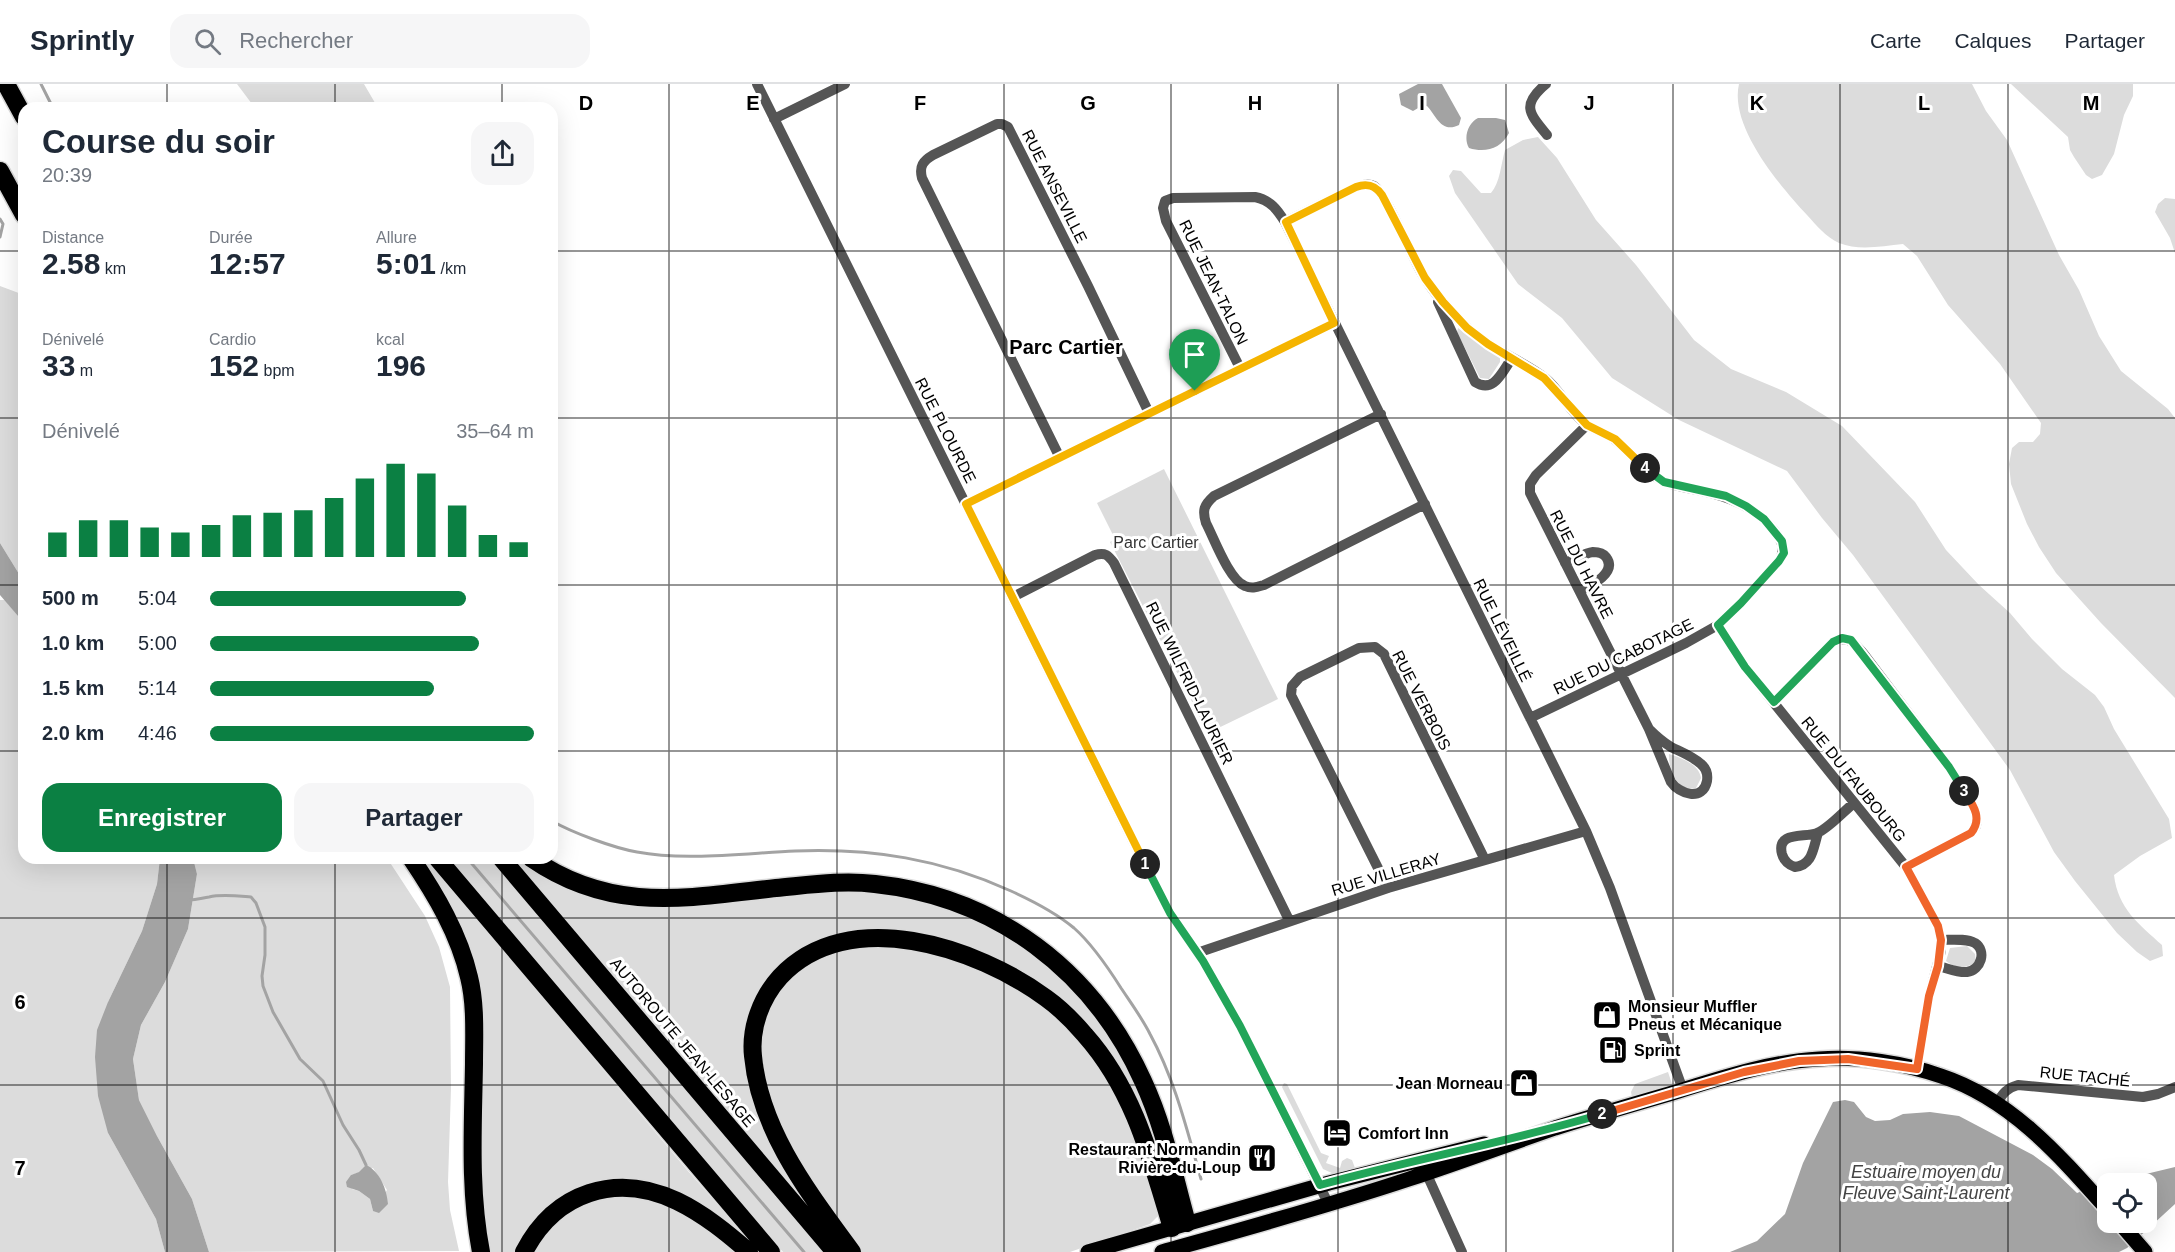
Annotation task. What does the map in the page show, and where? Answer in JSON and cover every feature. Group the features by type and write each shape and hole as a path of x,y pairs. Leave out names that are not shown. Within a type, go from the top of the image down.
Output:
{"highway":[{"path":"6,84 18,106"},
{"path":"0,171 18,204"},
{"path":"415,864 427,881 457,937 470,979 474,1035 473,1182 476,1228 481,1252"},
{"path":"442,864 771,1252"},
{"name":"AUTOROUTE JEAN-LESAGE","path":"506,864 835,1252"},
{"path":"541,864 562,876 587,886 638,898 686,899 816,884 873,884 928,893 997,920 1040,948 1066,971 1100,1007 1121,1037 1152,1102 1180,1226"},
{"path":"852,1252 811,1196 791,1164 769,1120 759,1091 753,1042 762,1005 773,985 789,968 815,950 830,944 859,939 903,940 959,953 1008,974 1035,990 1056,1007 1086,1036 1124,1089 1180,1226"},
{"path":"524,1252 536,1231 567,1203 590,1192 623,1188 650,1191 677,1201 695,1211 749,1252"}],"main road":[{"path":"1169,1250 1328,1203 1423,1166 1762,1068 1820,1059 1848,1059 1917,1069 1943,1076 1997,1103 2020,1120 2097,1198"},
{"path":"1088,1252 1320,1185 1423,1166"},
{"path":"1180,1226 1192,1243"},
{"path":"1169,1250 1180,1226"},
{"path":"2128,1233 2143,1250"}],"street":[{"name":"RUE PLOURDE","path":"757,84 1165,903 1240,1026 1328,1203"},
{"path":"774,119 845,84"},
{"path":"1546,84 1534,95 1529,105 1532,116 1547,135"},
{"name":"RUE ANSEVILLE","path":"1060,458 922,178 920,172 922,165 933,155 997,124 1008,128 1149,413"},
{"name":"RUE DU CABOTAGE","path":"1286,222 1356,187 1374,186 1389,207 1415,262 1433,290 1475,382 1486,387 1492,385 1512,358"},
{"name":"RUE JEAN-TALON","path":"1240,368 1166,221 1163,208 1165,201 1173,198 1255,197 1265,199"},
{"name":"RUE LÉVEILLÉ","path":"1265,199 1276,207 1286,222 1586,831 1610,888 1683,1090"},
{"name":"RUE DU CABOTAGE","path":"1433,290 1467,328 1544,378 1587,425 1615,439 1638,462 1664,482 1726,496 1746,506 1764,519 1782,541 1784,553 1779,561 1718,625 1686,643 1530,718"},
{"path":"966,504 1334,323"},
{"path":"1381,414 1214,496 1204,507 1206,523 1235,580 1252,588 1263,585 1425,504"},
{"name":"RUE DU HAVRE","path":"1587,425 1536,475 1530,484 1530,493 1649,729 1664,769 1676,789 1683,793 1691,795 1704,787 1707,771 1701,764 1660,740 1649,729"},
{"path":"1565,563 1594,552 1602,553 1606,557 1609,564 1607,571 1600,579 1580,591"},
{"name":"RUE WILFRID-LAURIER","path":"1013,597 1095,555 1102,553 1108,555 1114,563 1288,920"},
{"name":"RUE DU FAUBOURG","path":"1718,625 1745,667 1906,867 1938,926 1941,940 1938,966 1929,996 1917,1069"},
{"path":"1774,702 1833,642 1842,638 1851,640 1863,653 1949,767 1974,807 1977,818 1976,826 1971,833 1906,867"},
{"name":"RUE VERBOIS","path":"1388,888 1292,695 1292,686 1300,677 1359,648 1374,647 1384,654 1485,860"},
{"path":"1818,833 1854,803"},
{"name":"RUE VILLERAY","path":"1197,953 1288,920 1388,888 1586,831"},
{"path":"1938,966 1966,972 1980,964 1982,956 1980,948 1974,943 1966,940 1941,940"},
{"name":"RUE TACHÉ","path":"1997,1103 2004,1092 2018,1085 2143,1097 2175,1087"},
{"path":"1423,1166 1462,1252"}],"green space":[{"path":"237,84 364,84 374,102 250,102"},
{"path":"1739,84 1972,84 1986,111 2007,140 2099,336 2121,371 2168,409 2175,418 2175,698 2101,623 2056,573 2039,547 2011,484 2009,464 2012,448 2019,442 2033,442 2040,434 2041,423 2000,364 1948,305 1917,256 1903,244 1854,247 1830,238 1814,223 1771,172 1749,136 1738,100"},
{"path":"2011,84 2133,84 2133,96 2124,115 2114,154 2102,175 2092,179 2086,175 2070,150 2068,137"},
{"path":"1538,137 1557,158 1596,220 1636,265 1694,340 1731,369 1786,392 1842,426 1915,502 1946,550 2010,613 2062,669 2095,695 2169,819 2172,838 2140,856 2114,875 2116,887 2125,907 2138,923 2162,945 2163,956 2150,961 2137,952 2117,933 2075,881 2054,852 2010,770 1853,555 1787,471 1679,420 1612,378 1562,318 1518,284 1455,193 1449,176 1453,170 1461,171 1481,193 1491,193 1498,179 1505,150 1523,140"},
{"path":"2165,198 2175,199 2175,253 2170,238 2155,212 2158,204"},
{"path":"0,286 18,293 18,572 0,543"},
{"path":"1458,328 1500,358 1500,362 1489,379 1480,378 1457,332"},
{"name":"Parc Cartier","path":"1164,469 1278,699 1208,733 1110,542 1115,539 1097,503"},
{"path":"0,600 5,600 18,616 18,864 159,864 157,884 142,931 108,1002 108,1133 156,1219 165,1252 0,1252"},
{"path":"1669,754 1689,762 1697,769 1701,778 1696,788 1684,787 1675,778 1670,766"},
{"path":"194,864 391,864 425,916 439,947 450,987 451,1088 448,1182 450,1210 459,1251 209,1252 192,1199 139,1100 133,1059 141,1025 165,982 188,929 197,874","holes":["373,1168 387,1190 373,1211 370,1199 352,1189 351,1175"]},
{"path":"420,864 430,864 753,1245 707,1211 598,1185 519,1252 486,1252 483,1231 480,1024"},
{"path":"453,864 495,864 824,1252 783,1252"},
{"path":"517,864 534,864 590,894 881,890 969,915 1051,965 1112,1034 1152,1115 1172,1198 1145,1117 1086,1028 950,944 805,949 747,1041 816,1217"},
{"path":"873,946 926,952 973,966 1036,999 1079,1038 1122,1100 1160,1214 1150,1224 1070,1252 860,1252 820,1195 780,1125 766,1089 760,1053 764,1020 781,989 794,973 837,950"},
{"path":"1967,946 1975,954 1976,962 1961,967 1946,961 1950,948"},
{"path":"1668,1072 1672,1084 1632,1097 1631,1092 1635,1084"},
{"path":"1284,1083 1287,1084 1321,1153 1329,1156 1326,1163 1340,1168 1342,1161 1347,1158 1352,1160 1355,1168 1334,1174 1323,1169 1282,1087"},
{"path":"627,1196 672,1209 711,1232 736,1252 532,1252 551,1227 572,1210 596,1201"}],"water":[{"path":"1418,84 1442,84 1461,118 1459,125 1448,127 1443,125 1427,106 1413,111 1401,105 1399,94"},
{"path":"1478,118 1505,120 1509,133 1502,143 1487,150 1469,148 1466,140 1468,131 1474,120"},
{"path":"0,543 18,572 18,616 0,595"},
{"path":"159,864 194,864 197,874 188,929 165,982 141,1025 133,1059 139,1100 192,1199 209,1252 165,1252 156,1219 108,1133 98,1096 95,1057 97,1030 142,931 157,884"},
{"name":"Estuaire moyen du Fleuve Saint-Laurent","path":"1845,1100 1854,1102 1866,1117 1875,1121 1890,1120 1903,1114 1930,1112 1959,1116 2033,1155 2052,1169 2077,1193 2097,1186 2097,1233 2143,1233 2119,1252 1730,1252 1757,1241 1785,1214 1803,1163 1833,1102"},
{"path":"366,1165 379,1176 386,1193 388,1204 379,1213 373,1211 370,1199 359,1191 347,1187 346,1182 351,1175 359,1172"},
{"name":"Estuaire moyen du Fleuve Saint-Laurent","path":"2175,1167 2175,1204 2157,1220 2157,1173 2150,1173"}],"waterway":[{"path":"41,84 50,102"},
{"path":"0,219 3,224 0,237"},
{"path":"558,824 606,844 655,855 695,856 851,851 906,858 932,863 985,880 1044,907 1067,922 1087,941 1144,1022 1167,1069 1201,1179"},
{"path":"472,864 804,1252"},
{"path":"189,900 230,896 251,897 256,903 265,927 263,986 273,1012 300,1059 323,1081 343,1125 366,1165"}],"place":[{"name":"Monsieur Muffler Pneus et Mécanique","path":"1607,1015"},
{"name":"Sprint","path":"1613,1050"},
{"name":"Jean Morneau","path":"1524,1083"},
{"name":"Comfort Inn","path":"1337,1133"},
{"name":"Restaurant Normandin Rivière-du-Loup","path":"1262,1158"}],"district":[{"name":"Parc Cartier","path":"1066,347"}],"route":[{"path":"1374,186 1389,207 1415,262 1433,290 1467,328 1488,344 1544,378 1587,425 1615,439 1638,462 1664,482 1726,496 1746,506 1764,519 1782,541 1784,553 1741,603 1718,625 1745,667 1774,702 1833,642 1842,638 1851,640 1949,767 1974,807 1977,818 1976,826 1971,833 1906,867 1938,926 1941,940 1941,951 1929,996 1917,1069 1848,1059 1820,1059 1780,1064 1744,1072 1558,1127 1402,1163 1320,1185 1222,993 1170,913 966,504 1195,391 1334,323 1286,222 1356,187 1374,186"}]}
